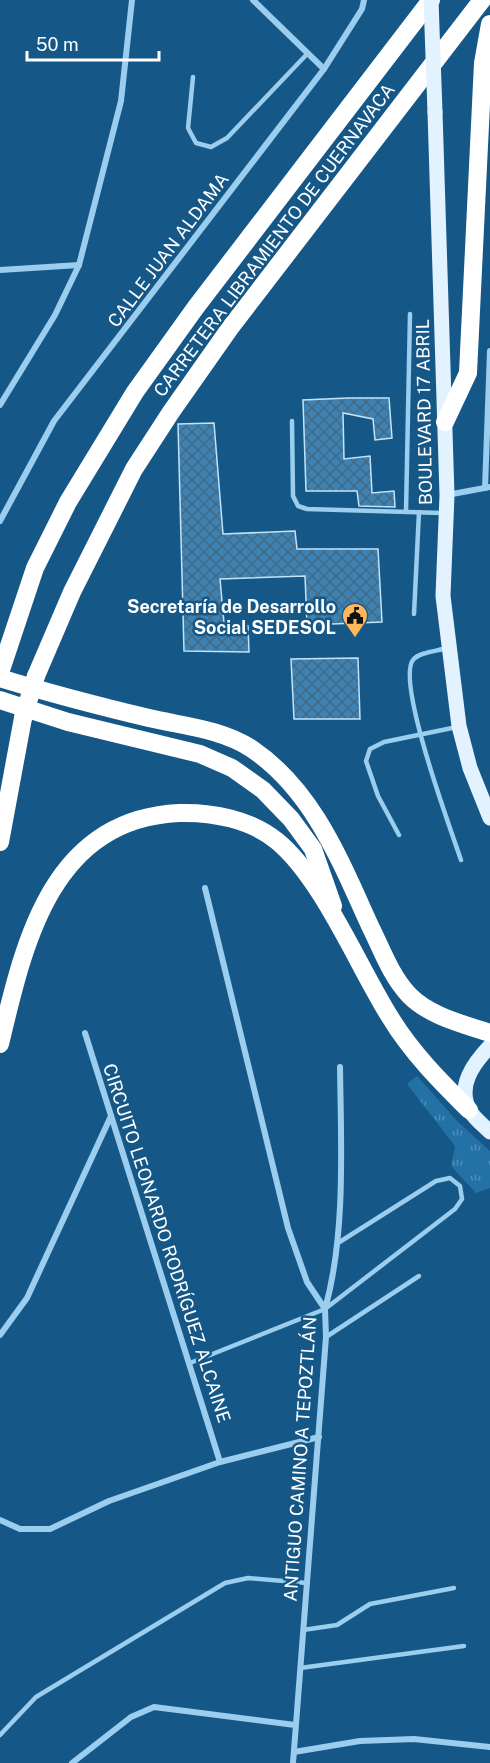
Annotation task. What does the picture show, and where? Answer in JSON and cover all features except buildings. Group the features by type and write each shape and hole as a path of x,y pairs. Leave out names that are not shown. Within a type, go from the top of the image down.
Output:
{"highway":[{"name":"CARRETERA LIBRAMIENTO DE CUERNAVACA","path":"0,673 35,568 68,502 135,392 196,306 431,0"},
{"name":"CARRETERA LIBRAMIENTO DE CUERNAVACA","path":"0,842 23,718 36,676 72,592 134,469 230,328 482,0"},
{"path":"445,422 468,373 483,63 490,24"},
{"path":"0,673 85,702 227,735 253,750 286,779 329,838 391,970 408,995 439,1015 490,1033"},
{"path":"0,700 68,722 200,754 232,768 263,790 291,819 313,849 327,882 340,932"},
{"path":"0,1044 33,924 51,887 98,838 132,822 161,814 188,813 239,820 277,841 310,878 390,1018 425,1065 469,1110"}],"main road":[{"name":"BOULEVARD 17 ABRIL","path":"431,0 447,495 443,596 459,726 470,768 490,818"},
{"path":"490,1046 475,1062 468,1074 465,1089 469,1110 490,1132"}],"street":[{"path":"0,405 55,315 79,265 121,101 132,0"},
{"path":"253,0 324,69"},
{"name":"CALLE JUAN ALDAMA","path":"0,521 54,422 324,69 362,9 364,0"},
{"path":"0,270 79,265"},
{"path":"447,495 487,488 490,351"},
{"name":"ANTIGUO CAMINO A TEPOZTLÁN","path":"205,888 288,1228 307,1282 325,1309 326,1338 293,1763"},
{"name":"CIRCUITO LEONARDO RODRÍGUEZ ALCAINE","path":"85,1033 220,1462"},
{"path":"325,1309 338,1243 340,1067"},
{"path":"0,1335 27,1298 111,1116"},
{"path":"0,1520 20,1529 50,1529 109,1501 220,1462 319,1437"},
{"path":"72,1763 130,1717 154,1707 296,1725"},
{"path":"294,1752 360,1741 414,1739 490,1747"}],"lane":[{"path":"193,77 188,128 196,144 211,147 227,138 308,53"},
{"path":"406,512 410,314"},
{"path":"292,422 293,496 298,506 307,509 445,514"},
{"path":"414,614 419,512"},
{"path":"450,648 417,656 411,661 410,672 419,735 461,860"},
{"path":"399,835 378,796 366,760 370,749 459,726"},
{"path":"190,1363 325,1309 455,1209 462,1199 460,1186 450,1178 436,1181 338,1243"},
{"path":"326,1338 419,1276"},
{"path":"0,1735 36,1697 225,1583 248,1578 307,1583"},
{"path":"303,1630 337,1625 370,1604 454,1588"},
{"path":"300,1668 464,1646"}],"green space":[{"path":"417,1076 458,1122 490,1151 490,1188 476,1193 451,1166 455,1146 407,1084"}],"place":[{"name":"Secretaría de Desarrollo Social SEDESOL","path":"355,639"}]}
